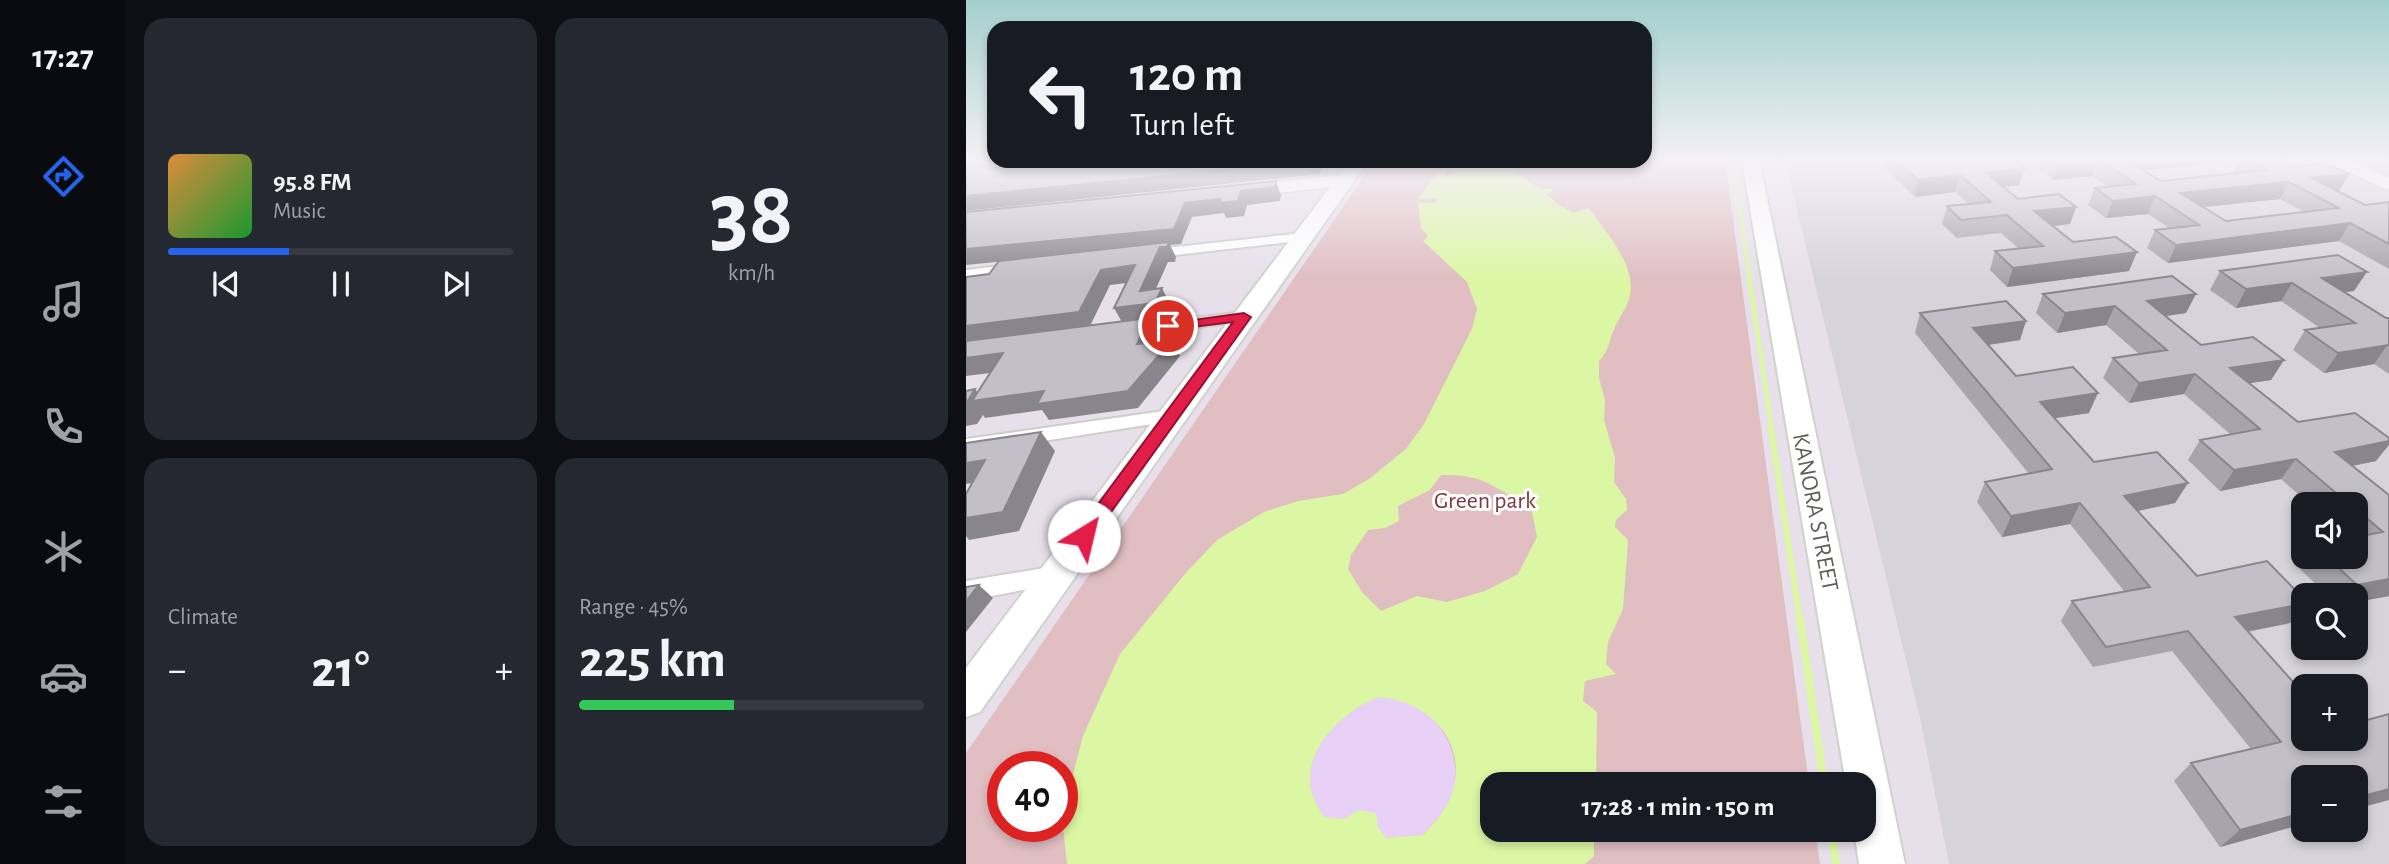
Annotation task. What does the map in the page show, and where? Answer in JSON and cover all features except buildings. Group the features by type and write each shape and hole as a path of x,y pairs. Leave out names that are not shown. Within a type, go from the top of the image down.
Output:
{"street":[{"path":"966,699 1330,200"},
{"name":"KANORA STREET","path":"1758,200 1882,864"},
{"path":"1128,257 1303,237"},
{"path":"966,274 1033,267"},
{"path":"1112,333 1244,317"},
{"path":"966,446 1171,416"},
{"path":"966,591 1056,575"}],"shaded area":[{"path":"1437,200 1553,200 1574,213 1589,208 1620,252 1630,277 1628,302 1606,352 1599,361 1599,378 1605,400 1604,420 1615,458 1614,482 1626,499 1627,510 1616,520 1615,527 1628,540 1623,609 1608,642 1606,664 1616,674 1585,681 1583,701 1597,712 1596,772 1480,772 1480,842 1594,842 1594,856 1585,864 1067,864 1065,842 1078,842 1078,755 1083,736 1120,654 1184,575 1217,540 1264,512 1298,501 1343,494 1369,479 1406,449 1424,424 1472,329 1477,309 1467,282 1423,241 1428,236 1421,228 1418,203","holes":["1441,475 1469,477 1489,484 1531,507 1537,537 1518,574 1485,591 1447,602 1417,596 1381,611 1362,592 1348,569 1351,555 1368,530 1385,528 1399,521 1398,506 1430,490","1379,697 1413,706 1439,726 1454,755 1456,772 1453,790 1441,814 1423,835 1386,838 1378,827 1376,813 1359,810 1344,819 1325,817 1314,799 1310,780 1312,762 1331,730 1346,716"]},
{"path":"1795,200 2389,200 2389,864 1949,864 1920,718"}],"green space":[{"name":"Green park","path":"1348,200 1730,200 1807,772 1480,772 1480,842 1817,842 1820,864 966,864 966,753"}],"sand":[{"path":"1379,697 1401,699 1426,713 1445,734 1451,747 1455,775 1451,797 1423,835 1386,838 1377,827 1325,817 1314,799 1310,780 1312,762 1319,745 1345,716"}],"waterway":[{"path":"1738,200 1750,279"},
{"path":"1749,277 1772,430"},
{"path":"1771,428 1800,621"},
{"path":"1800,619 1822,772"},
{"path":"1833,842 1836,864"}],"route":[{"path":"1084,536 1244,317 1168,326"}]}
